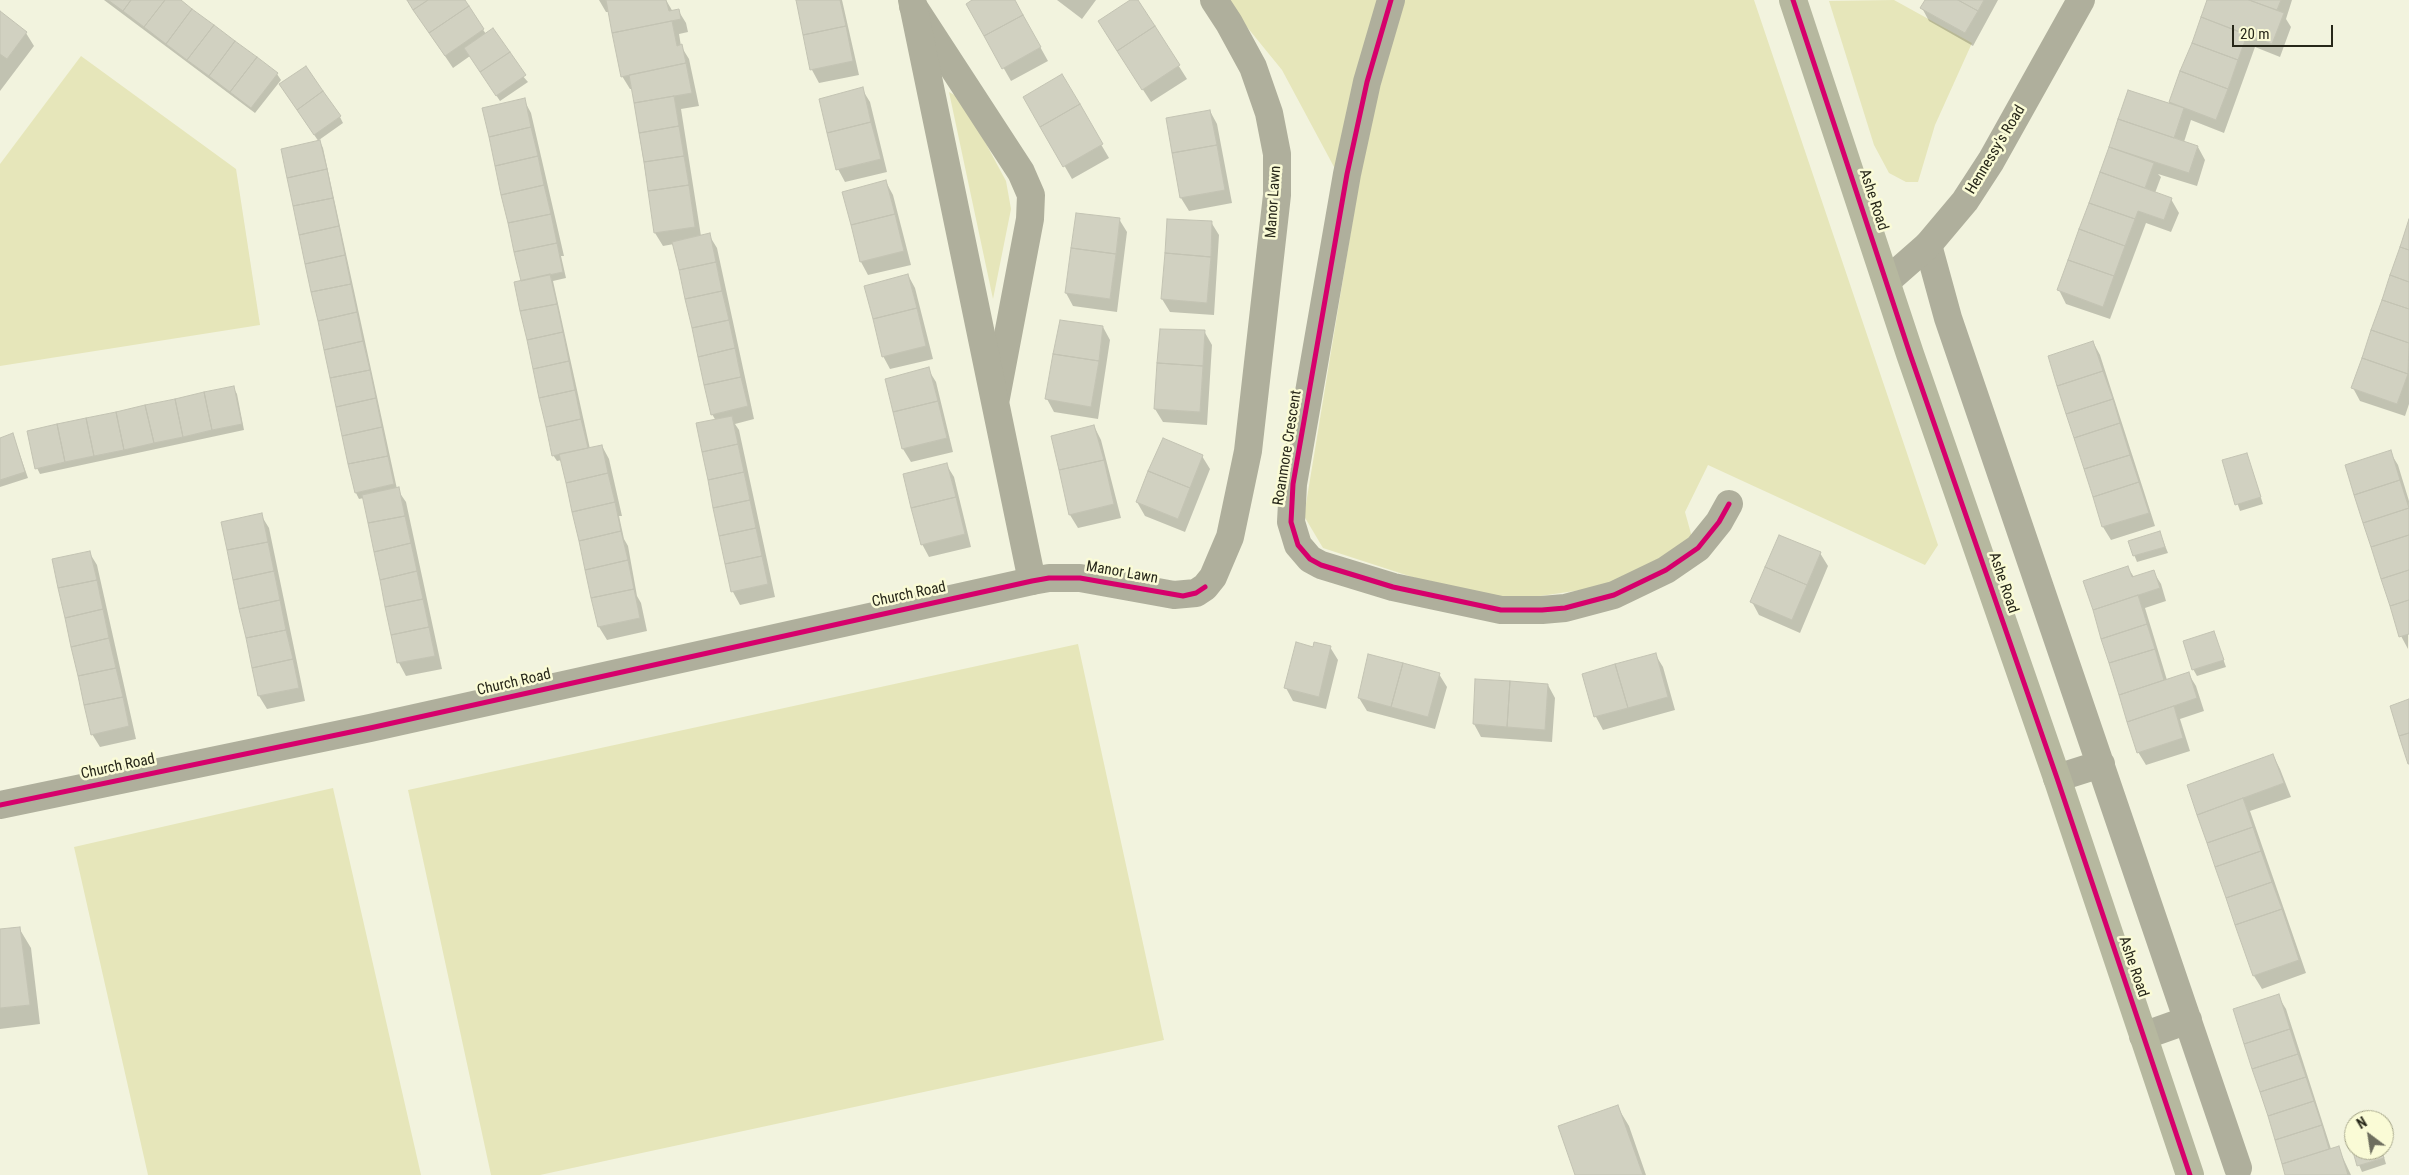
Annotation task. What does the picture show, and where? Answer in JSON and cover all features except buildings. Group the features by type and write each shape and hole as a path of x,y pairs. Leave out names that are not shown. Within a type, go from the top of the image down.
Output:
{"main road":[{"name":"Ashe Road","path":"1793,0 2190,1175"}],"street":[{"name":"Manor Lawn","path":"1032,580 1080,578 1174,595 1196,594 1213,577 1230,537 1248,451 1277,195 1277,154 1269,113 1253,67 1214,0"},
{"name":"Roanmore Crescent","path":"1391,0 1367,82 1347,174 1301,436 1291,500 1291,522 1298,545 1310,559 1326,567 1393,587 1501,610 1566,608 1614,595 1666,570 1698,548 1729,504"},
{"name":"Hennessy's Road","path":"1887,281 1928,245 1953,217 1978,182 2081,0"},
{"path":"912,3 1021,172 1031,195 1030,219 996,398"},
{"path":"912,3 996,398 1032,580"},
{"path":"1928,245 1948,318 2238,1168"},
{"name":"Church Road","path":"0,805 370,728 1032,580"},
{"path":"2057,778 2101,764"},
{"path":"2143,1036 2188,1020"}],"green space":[{"path":"1225,0 1754,0 1938,545 1925,565 1708,465 1685,512 1693,541 1609,586 1492,603 1323,548 1304,516 1355,206 1282,70"},
{"path":"1894,0 1972,43 1935,125 1918,182 1906,182 1889,173 1874,145 1829,1"},
{"path":"81,56 236,169 260,325 0,366 0,164"},
{"path":"949,92 962,99 1006,181 1011,209 993,299"},
{"path":"1078,644 1164,1040 540,1175 491,1175 408,790"},
{"path":"333,788 421,1175 148,1175 74,847"}],"cycle path":[{"path":"1391,0 1367,82 1347,174 1293,484 1291,522 1298,545 1310,559 1321,565 1393,587 1501,610 1565,608 1614,595 1666,570 1698,548 1719,522 1729,504"},
{"path":"1793,0 1910,354 2057,778 2190,1175"},
{"path":"0,805 370,728 1032,581 1049,578 1080,578 1183,596 1196,593 1205,587"}]}
